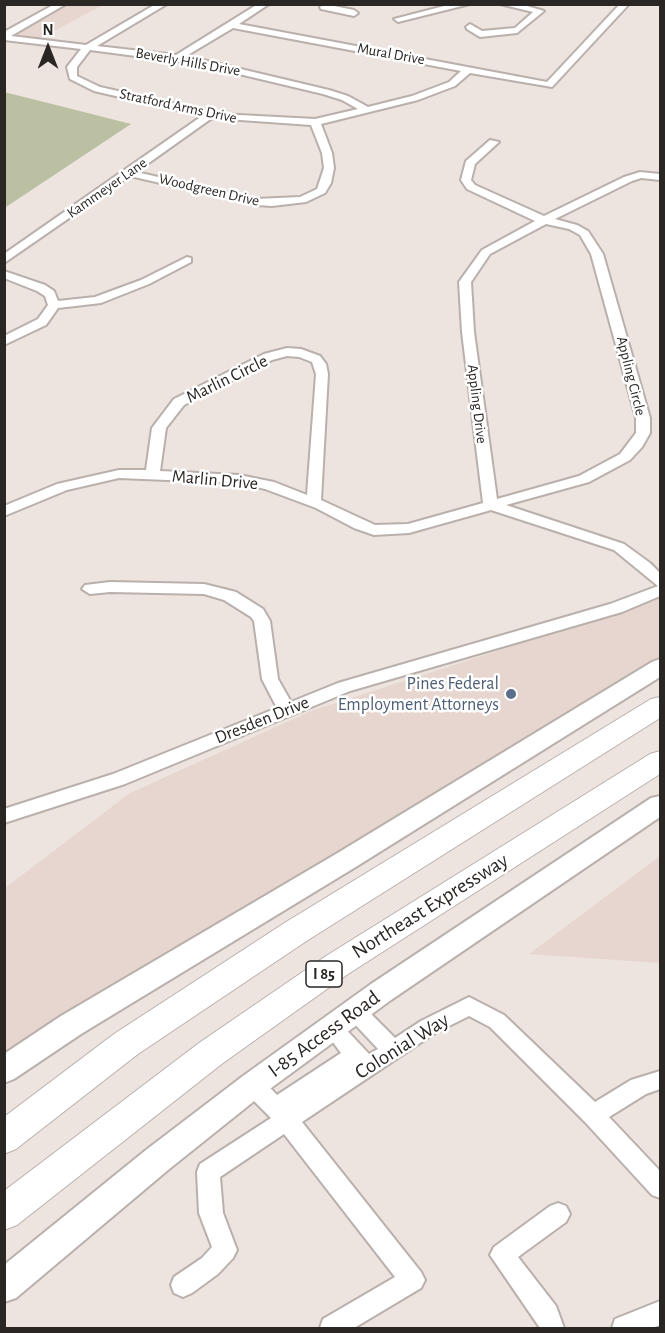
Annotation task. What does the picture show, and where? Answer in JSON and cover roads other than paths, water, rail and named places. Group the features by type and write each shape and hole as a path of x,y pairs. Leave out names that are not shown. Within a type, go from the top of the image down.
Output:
{"highway":[{"path":"4,1138 126,1044 297,931 660,706"},
{"name":"Northeast Expressway","path":"4,1213 211,1053 338,964 660,761"}],"main road":[{"path":"4,1070 71,1025 345,861 660,667"},
{"name":"I-85 Access Road","path":"4,1286 253,1084 398,981 660,805"}],"street":[{"path":"4,36 62,4"},
{"name":"Stratford Arms Drive","path":"163,4 87,48 75,62 71,72 73,77 86,85 210,114 249,120 315,122 437,91 452,84 469,69"},
{"path":"177,58 265,4"},
{"path":"398,19 466,4"},
{"path":"470,27 480,34 517,30 540,11 504,4"},
{"name":"Mural Drive","path":"233,25 549,85 625,4"},
{"path":"324,7 340,7 354,13"},
{"name":"Beverly Hills Drive","path":"4,36 177,58 326,92 345,98 366,110"},
{"name":"Kammeyer Lane","path":"4,260 210,114"},
{"name":"Woodgreen Drive","path":"129,173 256,202 302,200 321,191 326,183 329,168 327,153 315,122"},
{"path":"494,142 470,163 465,180 479,193 543,220"},
{"name":"Appling Drive","path":"492,505 468,332 465,282 486,252 543,220 640,175 660,177"},
{"name":"Appling Circle","path":"492,505 584,479 610,467 625,457 643,433 643,418 597,254 584,233 573,227 543,220"},
{"path":"54,305 78,303 108,296 145,282 186,260"},
{"path":"4,274 41,288 50,294 54,305"},
{"path":"4,341 42,322 54,305"},
{"name":"Marlin Circle","path":"152,475 159,428 179,402 268,357 287,352 301,353 316,359 320,364 322,374 314,502"},
{"name":"Marlin Drive","path":"4,512 62,487 119,474 239,479 269,485 314,502 374,530 409,528 492,505"},
{"path":"492,505 619,548 645,566 660,582"},
{"path":"90,589 110,587 204,589 230,596 257,613 262,621 270,679 287,710"},
{"name":"Dresden Drive","path":"4,816 119,779 344,687 616,608 660,591"},
{"name":"Colonial Way","path":"183,1284 210,1266 225,1250 211,1213 208,1172 281,1114 361,1061 393,1050 428,1027 469,1006 496,1021 593,1114 660,1187"},
{"path":"356,1012 393,1050"},
{"path":"333,1029 361,1061"},
{"path":"593,1114 639,1087 660,1080"},
{"path":"253,1084 281,1114 413,1280 333,1329"},
{"path":"552,1329 548,1315 502,1255 558,1214"},
{"path":"624,1329 660,1313"}],"place":[{"name":"Pines Federal Employment Attorneys","path":"511,694"}]}
